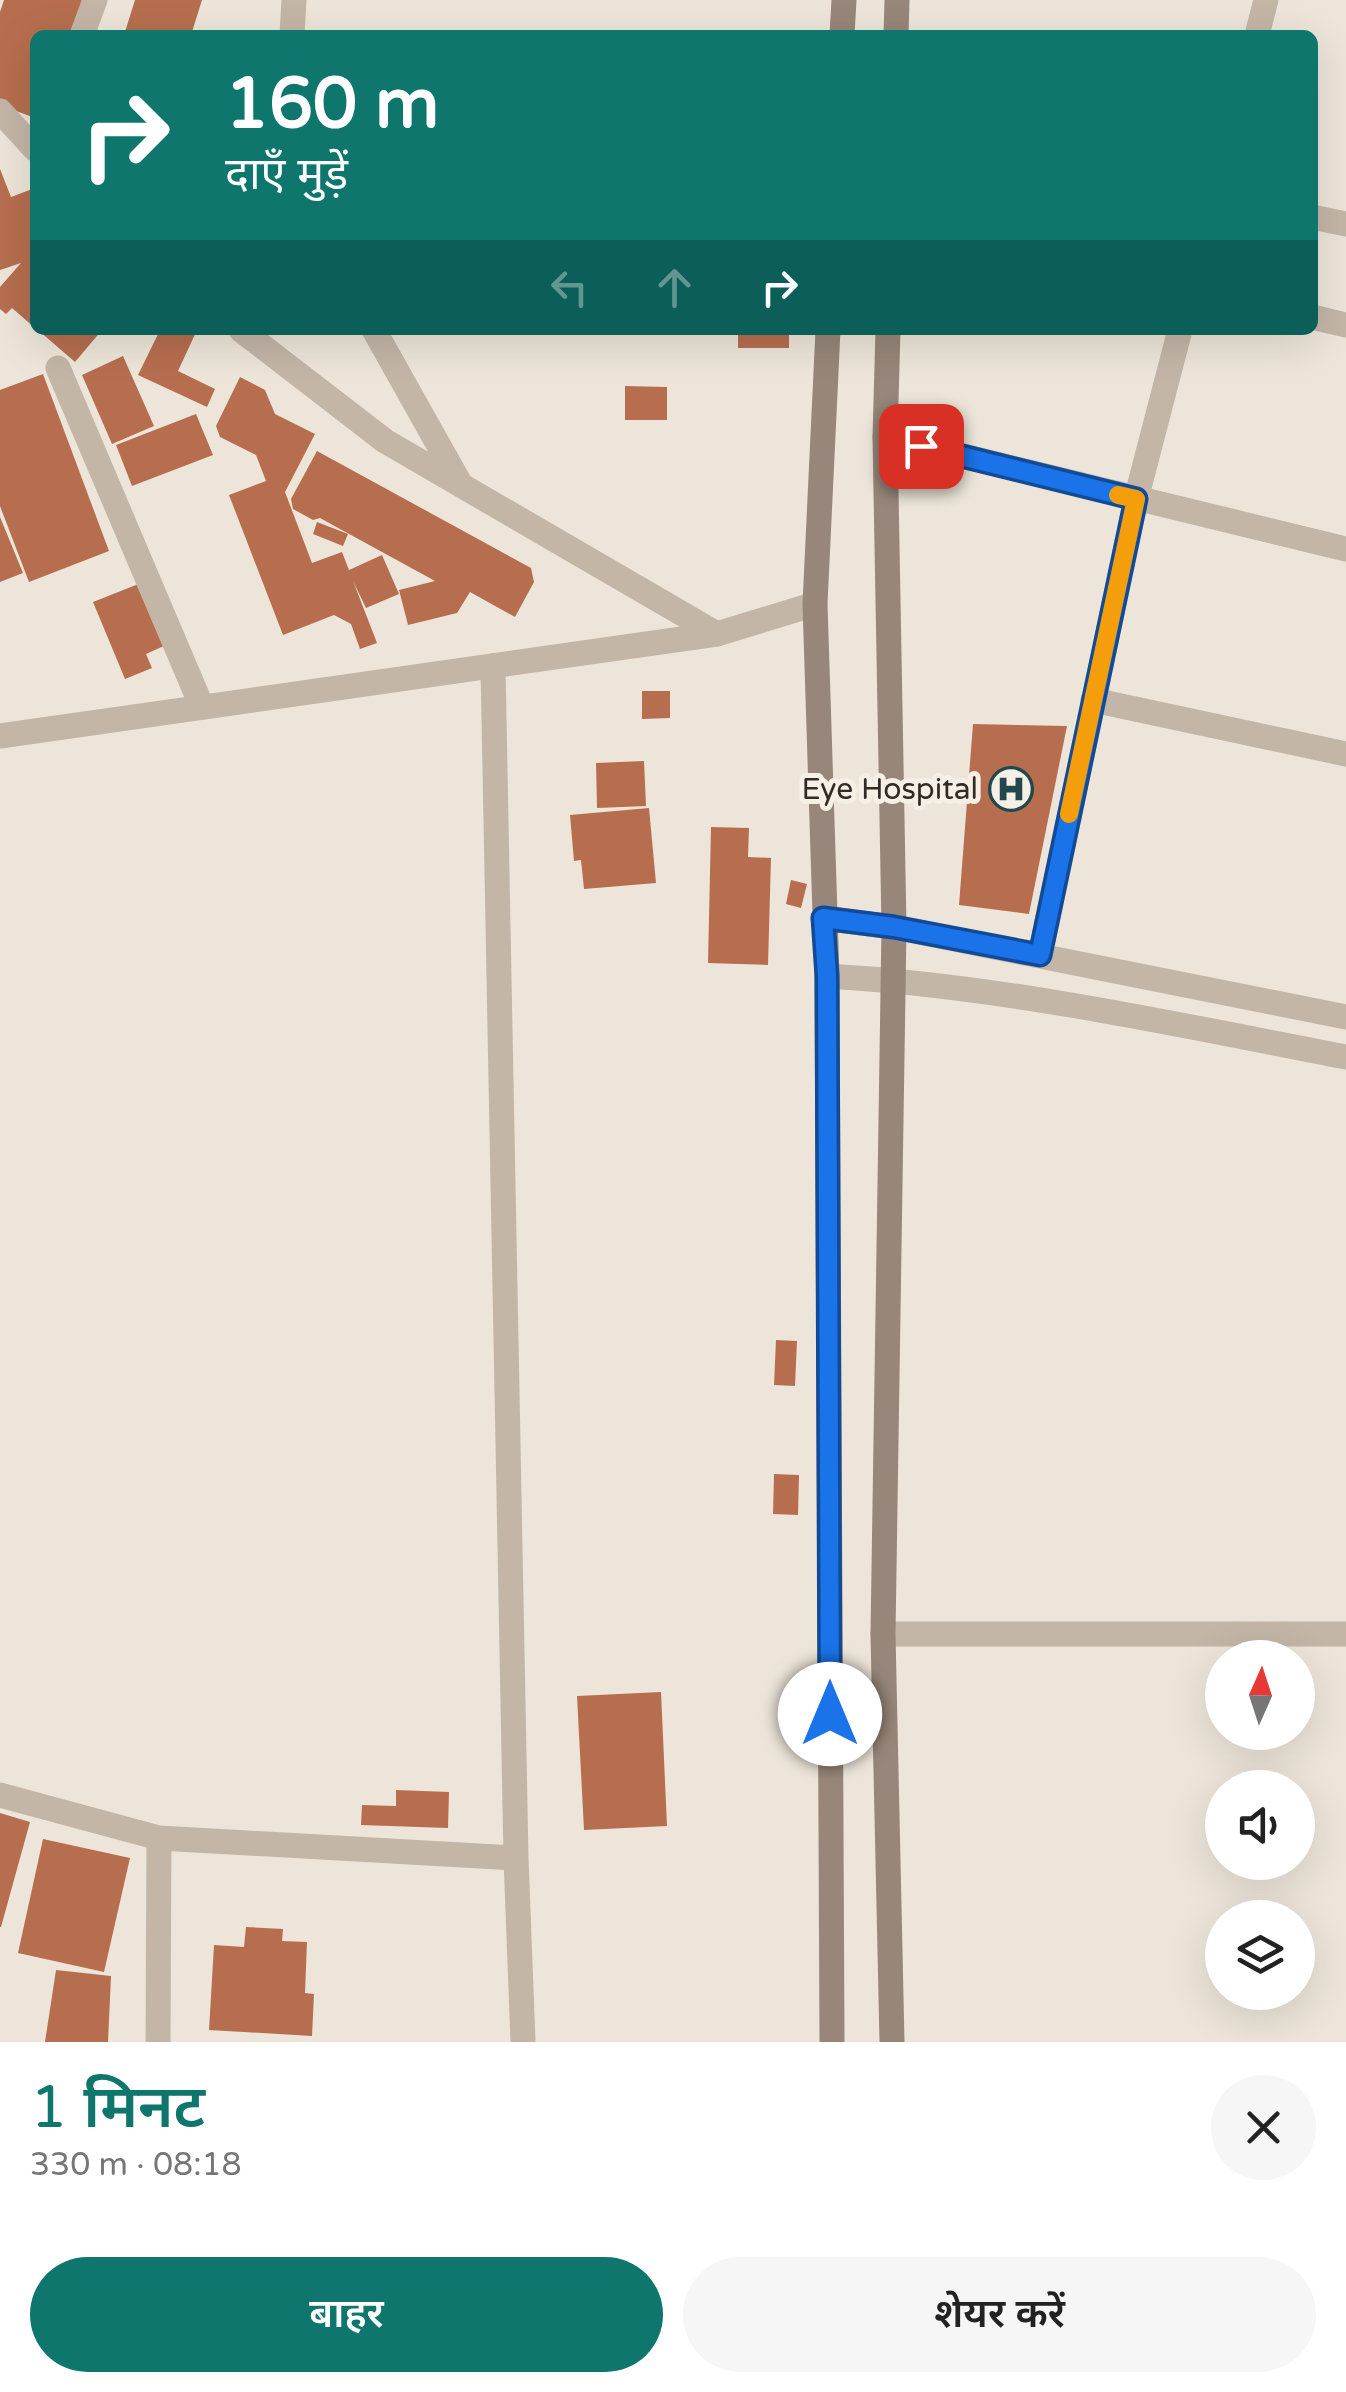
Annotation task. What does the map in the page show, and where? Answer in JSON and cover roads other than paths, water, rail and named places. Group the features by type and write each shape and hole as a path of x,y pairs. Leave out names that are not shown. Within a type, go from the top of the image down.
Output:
{"main road":[{"path":"842,30 844,0"},
{"path":"896,30 897,0"},
{"path":"828,335 815,604 827,976 832,2042"},
{"path":"888,335 894,927 883,1634 892,2042"}],"street":[{"path":"84,30 95,0"},
{"path":"292,30 294,0"},
{"path":"1258,30 1266,0"},
{"path":"0,111 30,144"},
{"path":"1318,219 1346,224"},
{"path":"1318,318 1346,325"},
{"path":"248,335 384,442 718,634"},
{"path":"377,335 461,485"},
{"path":"1040,955 1136,499 1179,335"},
{"path":"58,368 202,707"},
{"path":"886,437 1346,548"},
{"path":"0,736 718,634 815,604"},
{"path":"492,666 516,1858 524,2042"},
{"path":"1093,700 1346,754"},
{"path":"823,918 894,927 1346,1016"},
{"path":"827,976 1032,996 1346,1057"},
{"path":"883,1634 1346,1634"},
{"path":"0,1796 159,1838 516,1858"},
{"path":"158,2042 159,1838"}],"place":[{"name":"Eye Hospital","path":"1011,789"}]}
